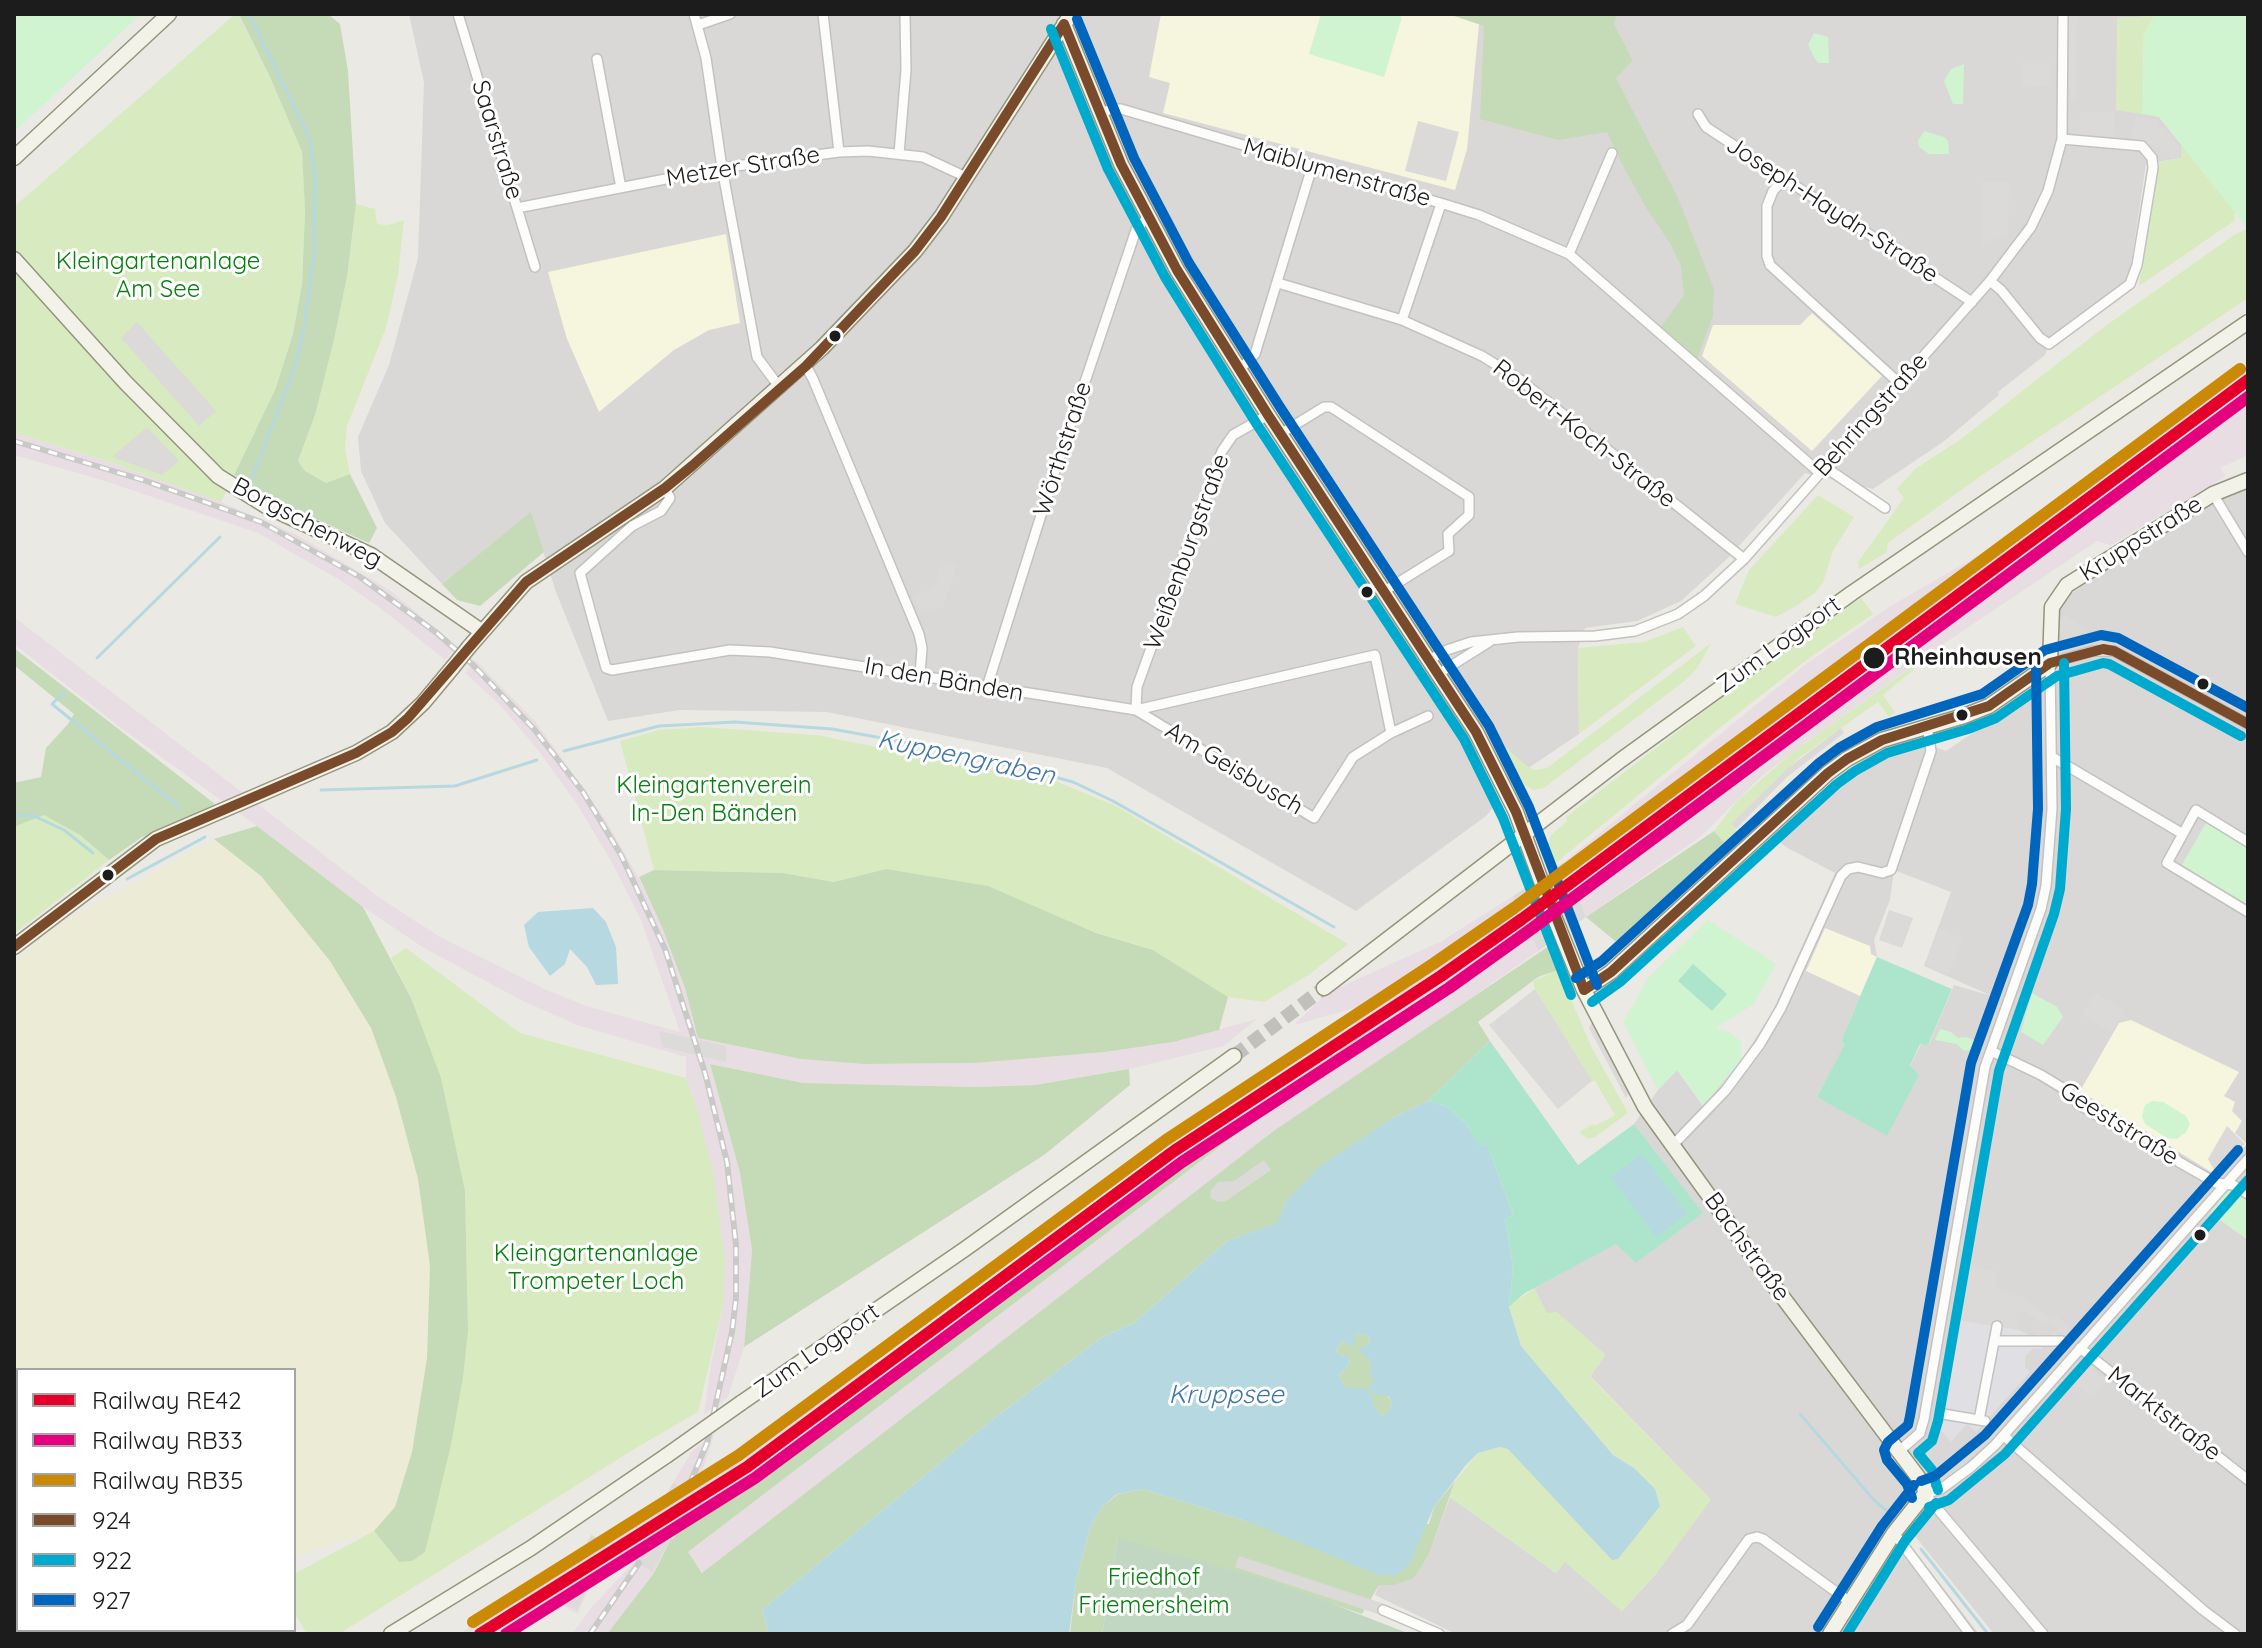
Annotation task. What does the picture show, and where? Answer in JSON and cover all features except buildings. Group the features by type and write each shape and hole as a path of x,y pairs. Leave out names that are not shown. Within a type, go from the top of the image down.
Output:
{"street":[{"path":"14,158 169,14"},
{"name":"Saarstraße","path":"458,14 535,267"},
{"path":"694,14 706,58 722,168 757,357 780,388"},
{"path":"698,25 730,14"},
{"path":"823,14 839,152"},
{"path":"899,154 906,70 905,14"},
{"name":"Behringstraße","path":"1429,660 1471,642 1635,631 1678,614 1704,596 1744,559 1990,281 2023,240 2038,215 2062,139 2063,14"},
{"path":"14,947 156,839 356,753 392,732 423,703 481,631 526,582 665,488 806,366 915,251 941,217 1065,17"},
{"name":"Bachstraße","path":"1065,17 1121,164 1177,270 1280,434 1476,732 1525,834 1584,990 1645,1107 1898,1452 1920,1477 1925,1494"},
{"path":"597,59 621,188"},
{"name":"Maiblumenstraße","path":"1100,113 1121,109 1479,215 1569,254 1822,470 1885,508"},
{"name":"Joseph-Haydn-Straße","path":"1698,114 1706,127 1783,180 1972,302"},
{"path":"1990,281 2040,338 2049,344 2130,284 2137,265 2152,158 2142,146 2062,139"},
{"name":"Metzer Straße","path":"517,208 722,168 839,152 899,154 931,160 966,177"},
{"path":"1569,254 1612,153"},
{"path":"1239,370 1255,354 1312,167"},
{"path":"1783,180 1773,191 1767,206 1767,256 1770,265 1899,383"},
{"path":"1402,320 1441,204"},
{"name":"Wörthstraße","path":"987,687 1131,244 1136,230 1148,217"},
{"name":"Borgschenweg","path":"14,259 125,382 218,476 266,506 371,555 481,631"},
{"name":"Robert-Koch-Straße","path":"1278,283 1402,320 1470,350 1519,379 1744,559"},
{"name":"Zum Logport","path":"1324,988 1621,760 1852,593 2248,322"},
{"path":"806,366 919,634 922,648 920,675"},
{"path":"1280,434 1324,407 1331,407 1469,497 1469,515 1448,534 1449,551 1383,592"},
{"name":"Weißenburgstraße","path":"1136,710 1137,687 1222,451 1233,435 1268,415"},
{"name":"Kruppstraße","path":"2050,663 2052,607 2067,585 2213,494 2248,480"},
{"name":"In den Bänden","path":"665,488 670,498 661,511 632,526 580,573 606,668 612,670 730,650 770,652 1136,710 1375,655 1391,733"},
{"path":"2213,494 2248,552"},
{"name":"Behringstraße","path":"1438,674 1493,640"},
{"path":"1584,990 1611,972 1847,759 1882,740 1989,706 2050,663 2093,651 2114,651 2248,724"},
{"path":"1898,1452 1920,1433 1924,1419 1979,1096 2046,886 2052,809 2050,663"},
{"name":"Am Geisbusch","path":"1136,710 1314,818 1353,757 1391,733 1428,716"},
{"path":"1672,1146 1725,1091 1760,1044 1781,1008 1841,876 1848,869 1858,867 1882,873 1891,870 1931,751 1927,726"},
{"path":"2052,757 2183,834"},
{"path":"2248,842 2196,810 2167,863 2248,912"},
{"name":"Geeststraße","path":"1991,1051 2069,1092 2078,1104 2132,1136 2143,1137 2216,1183 2248,1194"},
{"name":"Zum Logport","path":"391,1634 531,1548 666,1456 965,1249 1234,1056"},
{"path":"1830,1634 1894,1533 1925,1494 1941,1489 1971,1467 2004,1436 2248,1159"},
{"path":"1943,1414 1982,1420 1997,1326"},
{"path":"1994,1341 2062,1341"},
{"name":"Marktstraße","path":"2080,1348 2248,1479"},
{"path":"2004,1436 2203,1610 2235,1634"},
{"path":"1925,1494 2043,1634"},
{"path":"1894,1533 1970,1634"},
{"path":"1672,1634 1687,1625 1749,1539 1757,1537 1850,1602"},
{"path":"1383,1610 1439,1634"}],"shaded area":[{"path":"409,14 2155,14 2117,18 2159,117 2182,145 2181,158 2146,164 2129,278 2050,340 2045,355 1943,442 1873,489 1805,473 1728,558 1681,601 1637,621 1585,628 1578,648 1579,734 1521,773 1486,816 1356,911 1107,768 827,712 680,710 608,721 556,592 531,513 442,584 385,523 361,471 358,437 389,365 418,258 424,83"},
{"path":"1161,14 1480,14 1467,149 1455,190 1163,113 1170,83 1149,77"},
{"path":"2069,14 2077,14 2076,102 2068,102"},
{"path":"2023,61 2049,61 2049,86 2023,87"},
{"path":"2080,112 2115,112 2114,138 2079,138"},
{"path":"2135,117 2158,120 2157,127 2165,128 2180,146 2179,158 2172,158 2156,147 2130,142"},
{"path":"1418,121 1459,132 1446,181 1405,171"},
{"path":"1982,182 2009,182 2008,234 1982,245"},
{"path":"726,234 740,323 709,330 674,350 599,412 567,339 548,272"},
{"path":"1812,313 1882,376 1812,451 1702,356 1713,325 1800,325"},
{"path":"137,322 216,411 199,426 121,338"},
{"path":"2248,368 2248,455 2220,468 2226,476 2111,545 2097,541 1927,655 1761,777 1700,837 1586,917 1564,862 1806,664 1889,607 2026,528"},
{"path":"147,427 179,461 162,475 112,457"},
{"path":"14,433 107,461 221,502 297,535 391,591 457,647 445,660 343,582 258,533 102,480 14,455"},
{"path":"2248,487 2248,1634 1994,1634 1910,1530 1905,1538 1979,1634 1456,1634 1375,1595 1379,1585 1394,1585 1429,1554 1450,1497 1556,1573 1565,1561 1622,1611 1655,1575 1710,1499 1590,1376 1547,1314 1534,1288 1616,1243 1636,1262 1702,1213 1634,1124 1658,1090 1677,1070 1703,1106 1741,1060 1771,1015 1835,873 1775,838 1848,770 1884,747 1911,739 1946,751 2035,691 2058,668 2060,601 2207,502","holes":["1894,870 1951,892 1924,966 1992,996 1954,985 1929,1044 1921,1044 1910,1067 1919,1076 1817,1097 1846,1044 1841,1041 1877,957 1874,940 1890,900"]},
{"path":"942,562 957,567 943,607 920,612 914,595 934,588"},
{"path":"2064,615 2087,628 2089,644 2068,648 2067,639 2059,639 2060,619"},
{"path":"14,617 380,898 440,937 586,1006 680,1032 641,920 611,861 577,804 538,750 500,705 465,673 475,660 535,721 605,819 662,926 699,1038 801,1059 862,1064 976,1063 1105,1052 1173,1042 1257,1019 1224,1046 1129,1069 1035,1085 974,1087 803,1083 710,1064 740,1173 752,1250 744,1347 728,1397 704,1414 723,1306 697,1109 686,1078 686,1057 577,1025 523,1001 424,948 363,907 121,728 14,644"},
{"path":"1841,728 1844,733 1787,777 1736,829 1731,824 1788,768"},
{"path":"214,839 261,876 330,961 371,1028 396,1097 418,1179 430,1266 427,1358 412,1452 395,1507 374,1531 296,1555 296,1368 16,1368 14,1517 14,962 58,925"},
{"path":"1513,896 1538,951 1441,1019 703,1573 687,1553 1276,1104 1274,1100 1208,1143 744,1492 673,1535 654,1573 607,1634 572,1634 591,1608 633,1563 630,1560 591,1585 577,1614 558,1603 510,1634 459,1634 580,1558 591,1535 608,1542 655,1513 692,1451 715,1433 697,1486 908,1341 1193,1132 1370,1013 1365,1005 1294,1025 1327,993 1442,941"},
{"path":"1889,910 1913,918 1902,948 1879,940"},
{"path":"1825,928 1870,946 1871,954 1877,957 1860,996 1806,971"},
{"path":"1939,928 1963,938 1949,975 1926,964"},
{"path":"1535,989 1592,1081 1558,1109 1489,1025"},
{"path":"2095,993 2125,1010 2112,1032 2082,1015"},
{"path":"2131,1020 2239,1072 2224,1096 2235,1102 2232,1111 2242,1121 2235,1133 2247,1144 2216,1175 2080,1091 2119,1023"},
{"path":"1593,1021 1630,1090 1626,1098 1589,1028"},
{"path":"2227,1126 2245,1144 2216,1173 2208,1159"},
{"path":"1264,1160 1271,1170 1226,1201 1218,1202 1210,1198 1211,1190 1218,1182 1234,1181"},
{"path":"1968,1198 1973,1201 1962,1265 1956,1262"},
{"path":"1967,1266 1997,1271 1995,1287 2023,1297 2052,1319 2056,1316 2071,1329 2065,1336 2049,1323 2045,1327 2024,1310 2018,1317 2016,1329 1958,1319"},
{"path":"1959,1320 2020,1330 2032,1337 2038,1334 2049,1338 2054,1333 2062,1341 2055,1349 2050,1345 2033,1348 2025,1357 2025,1367 2030,1372 1976,1432 1967,1424 1951,1442 1940,1429"},
{"path":"2059,1353 2061,1360 2007,1421 2004,1416"},
{"path":"2081,1360 2107,1381 2093,1398 2066,1378"},
{"path":"1239,1556 1385,1604 1381,1615 1235,1567"}],"green space":[{"path":"14,14 141,14 14,132"},
{"name":"Kleingartenanlage Am See","path":"235,14 239,14 270,77 302,152 305,212 302,284 293,334 275,390 221,502 107,461 14,433 14,207"},
{"path":"239,14 328,14 340,24 348,71 356,204 347,277 334,340 315,415 298,461 305,471 326,483 350,474 377,528 369,543 276,501 234,475 275,390 293,334 302,284 305,212 302,152"},
{"path":"1321,14 1391,14 1402,17 1384,77 1309,54"},
{"path":"1448,14 1617,14 1614,24 1633,61 1616,78 1678,198 1714,289 1713,316 1697,359 1661,327 1684,295 1681,266 1623,166 1607,132 1558,140 1480,119 1484,26"},
{"path":"2155,14 2248,14 2248,229 2159,117 2142,114 2144,34"},
{"path":"2154,16 2144,34 2142,114 2116,110 2117,18"},
{"path":"1814,33 1828,37 1829,63 1818,63 1808,45"},
{"path":"1964,64 1963,104 1953,104 1944,81 1951,69"},
{"path":"1924,131 1944,137 1948,141 1949,154 1929,154 1919,147 1918,141"},
{"path":"2182,145 2235,212 2234,221 2139,286 2159,162 2181,158"},
{"path":"356,204 375,209 377,224 388,225 404,220 398,275 386,328 347,426 345,449 350,474 326,483 305,471 298,461 315,415 334,340 347,277"},
{"path":"2248,228 2248,298 1982,475 1888,543 1887,552 1859,569 1858,562 1904,498 1897,489 1915,469 1961,439 2104,327"},
{"path":"1818,495 1854,517 1833,551 1823,583 1815,593 1776,617 1735,604 1749,570"},
{"path":"531,512 544,552 480,606 457,600 442,584"},
{"path":"1861,598 1873,614 1737,714 1551,867 1546,850 1551,835 1567,821 1566,817 1733,689"},
{"path":"1683,627 1696,646 1579,734 1578,648 1644,642"},
{"path":"1711,643 1698,667 1687,679 1544,788 1533,790 1525,785 1496,742 1527,766 1535,770 1547,768"},
{"path":"14,648 215,804 158,834 142,837 109,860 80,835 44,815 14,827 14,783 41,777 46,748 74,714 14,665"},
{"path":"1917,663 1919,665 1883,695 1895,712 1889,717 1878,702 1799,758 1731,824 1739,835 1749,833 1731,850 1714,831 1737,801 1789,755"},
{"name":"Kleingartenverein In-Den Bänden","path":"703,727 816,735 1053,780 1116,806 1348,944 1310,974 1264,1002 1228,997 1153,950 886,869 834,882 783,873 654,870 620,741 659,730"},
{"path":"1834,752 1836,756 1757,827 1754,823 1781,796"},
{"path":"44,815 80,835 109,860 14,934 14,827"},
{"path":"2206,823 2248,848 2248,909 2180,868"},
{"path":"257,826 363,907 411,998 441,1078 465,1191 468,1331 463,1377 451,1445 425,1552 412,1561 399,1562 374,1531 395,1507 412,1452 427,1358 430,1266 418,1179 396,1097 371,1028 330,961 261,876 214,839"},
{"path":"1714,831 1731,850 1620,945 1586,917"},
{"path":"886,869 988,886 1096,933 1153,950 1228,997 1219,1030 1173,1042 1105,1052 976,1063 863,1064 801,1059 698,1038 685,988 639,877 654,870 783,873 834,882"},
{"path":"1708,920 1776,964 1754,1004 1715,1028 1729,1032 1741,1042 1741,1060 1704,1106 1677,1070 1658,1090 1623,1022 1648,978"},
{"path":"1549,946 1558,970 1538,977 1478,1022 1490,1041 1428,1101 1393,1118 1286,1201 1278,1223 1227,1241 1134,1323 1101,1338 992,1420 762,1610 769,1634 607,1634 654,1573 673,1535 744,1492 1208,1143 1274,1099 1277,1103 688,1552 702,1573 1275,1130"},
{"name":"Kleingartenanlage Trompeter Loch","path":"406,948 520,1033 686,1078 713,1173 725,1261 723,1306 698,1412 339,1634 307,1634 296,1616 296,1573 374,1531 399,1562 425,1552 468,1331 465,1191 411,998 391,958"},
{"path":"1877,957 1952,989 1928,1045 1920,1044 1910,1066 1919,1075 1887,1136 1817,1097 1845,1044 1841,1041"},
{"path":"1693,964 1727,994 1712,1011 1678,981"},
{"path":"1558,970 1592,1048 1628,1113 1588,1139 1579,1132 1615,1115 1595,1081 1577,1060 1535,989 1533,981"},
{"path":"2032,993 2057,1007 2063,1017 2043,1045 2021,1032"},
{"path":"1940,1029 1958,1038 1977,1041 1974,1049 1964,1051 1957,1044 1935,1040"},
{"path":"1490,1041 1578,1165 1634,1124 1703,1213 1636,1263 1616,1244 1525,1293 1509,1307 1513,1267 1505,1219 1513,1215 1487,1144 1479,1147 1467,1125 1448,1107 1428,1101"},
{"path":"710,1064 803,1083 974,1087 1035,1085 1129,1069 1130,1085 1044,1155 744,1347 752,1250 740,1173"},
{"path":"2152,1101 2163,1102 2186,1116 2190,1124 2186,1132 2177,1139 2167,1138 2145,1124 2142,1116 2145,1105"},
{"path":"2230,1188 2248,1198 2248,1240 2210,1213"},
{"path":"1534,1288 1547,1313 1557,1312 1606,1355 1590,1377 1711,1500 1655,1575 1622,1611 1565,1562 1556,1573 1450,1497 1455,1481 1478,1453 1508,1448 1613,1560 1634,1468 1613,1455 1521,1346 1509,1307"},
{"path":"1356,1333 1368,1336 1368,1358 1375,1380 1392,1402 1389,1412 1382,1416 1359,1390 1345,1387 1339,1375 1350,1363 1348,1355 1340,1356 1336,1351 1342,1341 1350,1345"},
{"path":"1455,1481 1429,1554 1414,1578 1394,1585 1379,1585 1362,1614 1233,1571 1118,1539 1102,1634 1070,1634 1076,1581 1090,1528 1102,1507 1118,1494 1143,1489 1249,1522 1429,1524 1434,1507"},
{"path":"14,1517 16,1632 210,1632 210,1634 14,1634"},
{"name":"Friedhof Friemersheim","path":"1118,1538 1281,1584 1410,1634 1102,1634"}],"water":[{"path":"593,908 606,922 616,947 618,984 596,985 587,967 570,949 565,964 550,976 529,947 524,925 538,912"},
{"name":"Kruppsee","path":"1428,1101 1448,1107 1467,1125 1479,1146 1487,1144 1513,1215 1505,1219 1513,1267 1509,1307 1521,1346 1613,1455 1634,1468 1655,1489 1660,1506 1618,1559 1612,1560 1508,1449 1500,1447 1478,1453 1466,1465 1434,1507 1409,1565 1397,1575 1379,1575 1249,1522 1143,1489 1117,1494 1102,1507 1090,1528 1076,1581 1069,1634 769,1634 762,1610 992,1420 1101,1338 1134,1323 1227,1241 1277,1223 1286,1201 1320,1166 1393,1118","holes":["1356,1333 1368,1336 1370,1343 1358,1350 1368,1358 1369,1374 1375,1380 1368,1387 1373,1394 1388,1396 1392,1402 1389,1411 1382,1416 1366,1389 1345,1387 1339,1375 1350,1363 1348,1354 1341,1356 1336,1351 1342,1341 1350,1346 1355,1345"]},
{"path":"1642,1154 1687,1214 1656,1237 1611,1177"}],"pier":[{"path":"1564,862 1586,917 1538,951 1513,896"},
{"path":"659,1031 726,1046 726,1062 662,1047"},
{"path":"673,1483 696,1493 673,1540 652,1572 633,1559"},
{"path":"591,1535 608,1543 577,1610 560,1602"}],"waterway":[{"path":"249,14 310,139 315,178 314,252 304,329 295,367 252,478"},
{"path":"97,658 220,537"},
{"path":"65,692 52,704 178,806"},
{"name":"Kuppengraben","path":"564,751 659,726 735,722 832,729 1026,769 1073,782 1113,801 1334,927"},
{"name":"Kuppengraben","path":"321,790 455,786 537,760"},
{"path":"14,818 17,815 34,816 64,830 93,853"},
{"path":"127,879 205,837"},
{"name":"Kuppengraben","path":"1800,1414 1888,1512"},
{"name":"Kuppengraben","path":"1921,1549 1988,1634"}],"tunnel":[{"path":"1234,1056 1324,988"}],"railway":[{"path":"14,441 146,481 261,522 360,577 437,633 473,665 534,729 583,792 621,855 665,949 705,1073 727,1162 736,1245 736,1298 732,1332 707,1443 688,1488"},
{"path":"1537,907 1558,892"},
{"path":"1332,1054 1441,976"},
{"path":"590,1634 639,1563"}],"rail line":[{"name":"RB35","path":"473,1622 739,1455 1166,1140 1514,908 2240,369"},
{"name":"RE42","path":"480,1634 747,1467 1174,1151 1441,976 1522,919 2248,380"},
{"name":"RB33","path":"506,1634 755,1478 1182,1162 1449,988 2248,397"}],"transit line":[{"name":"927","path":"1077,19 1134,158 1189,263 1489,726 1529,807 1597,985"},
{"name":"924","path":"1064,24 1121,164 1177,270 1476,732 1516,812 1584,990"},
{"name":"924","path":"14,947 156,839 356,753 392,732 408,718 526,582 665,488 692,466 806,366 915,251 941,217 1064,24"},
{"name":"922","path":"1051,29 1108,169 1165,277 1256,423 1464,739 1503,818 1571,995"},
{"name":"927","path":"1576,978 1602,961 1839,748 1877,727 1982,694 2045,650 2101,635 2118,638 2248,708"},
{"name":"924","path":"1584,990 1611,972 1847,759 1882,740 1989,706 2050,663 2103,649 2114,651 2248,724"},
{"name":"927","path":"1912,1498 1907,1484 1887,1460 1884,1450 1888,1442 1908,1425 1971,1063 2028,905 2038,809 2036,663"},
{"name":"922","path":"1938,1490 1932,1470 1918,1453 1932,1441 1938,1421 1999,1071 2060,889 2066,809 2064,663"},
{"name":"922","path":"1592,1002 1620,982 1855,771 1887,753 1996,718 2057,676 2109,664 2241,736"},
{"name":"927","path":"1921,1481 1935,1476 1985,1435 2238,1150"},
{"name":"922","path":"1929,1507 1949,1500 2005,1454 2248,1180"},
{"name":"927","path":"1818,1627 1882,1526 1914,1485"},
{"name":"922","path":"1847,1634 1905,1541 1936,1503"}],"place":[{"name":"Rheinhausen","path":"1874,658"}]}
